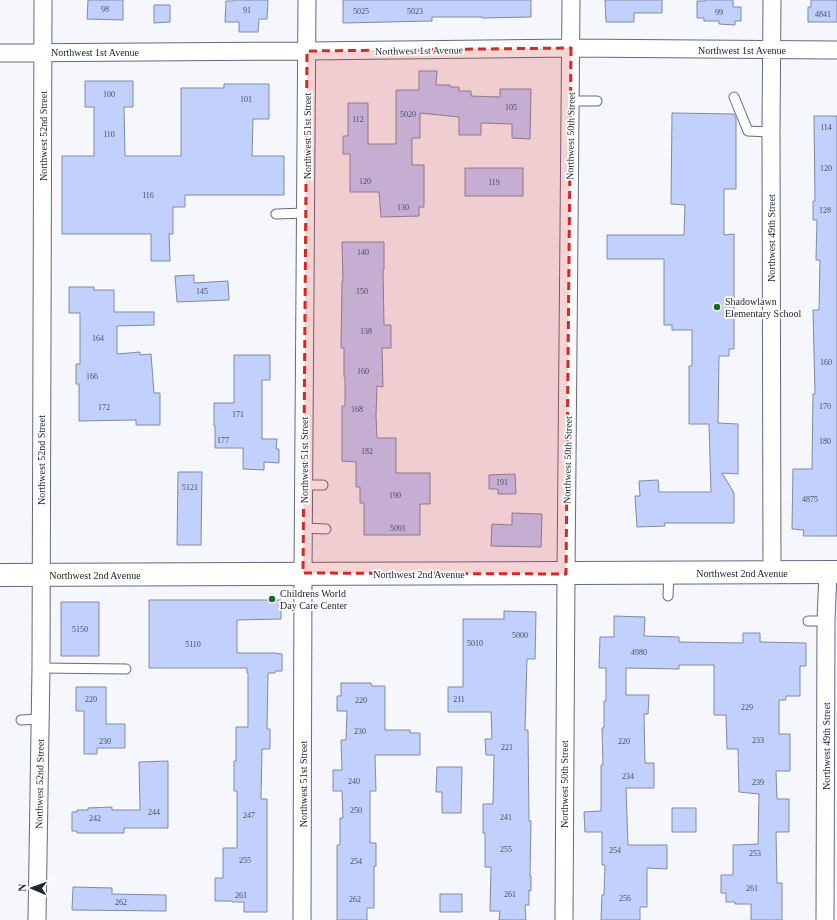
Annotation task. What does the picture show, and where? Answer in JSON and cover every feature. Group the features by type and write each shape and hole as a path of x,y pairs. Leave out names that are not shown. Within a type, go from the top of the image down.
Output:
{"street":[{"name":"Northwest 52nd Street","path":"37,920 41,668 43,0"},
{"name":"Northwest 51st Street","path":"302,920 307,0"},
{"name":"Northwest 50th Street","path":"564,920 571,0"},
{"name":"Northwest 49th Street","path":"772,0 772,573"},
{"name":"Northwest 1st Avenue","path":"0,53 571,48 837,50"},
{"name":"Northwest 49th Street","path":"825,920 826,621 833,572"},
{"name":"Northwest 2nd Avenue","path":"0,575 833,572"}],"lane":[{"path":"734,97 748,131 771,132"},
{"path":"571,101 597,101"},
{"path":"276,214 306,213"},
{"path":"304,485 323,485"},
{"path":"304,528 326,529"},
{"path":"668,596 669,573"},
{"path":"808,621 826,621"},
{"path":"41,668 126,670"},
{"path":"21,720 40,719"}],"highlighted area":[{"path":"571,48 566,574 303,573 307,51"}],"building":[{"path":"88,0 123,0 123,20 87,19"},
{"path":"268,0 267,19 259,19 258,32 239,32 239,22 225,22 226,1"},
{"path":"343,0 531,0 531,17 432,17 432,21 343,23"},
{"path":"605,0 662,0 662,13 634,13 634,22 606,22"},
{"path":"733,0 733,7 741,7 741,21 735,21 735,25 719,24 719,21 704,21 704,18 697,18 697,1"},
{"path":"811,0 837,0 837,22 808,22 808,7 811,7"},
{"path":"154,5 170,5 170,22 154,23"},
{"path":"419,71 437,71 436,85 450,85 450,87 459,87 459,91 471,91 471,96 500,97 500,89 531,89 530,139 512,138 512,124 481,123 481,135 459,135 459,117 420,113 420,138 412,138 412,165 424,165 424,207 419,207 419,216 381,217 379,192 350,192 350,154 343,154 343,136 348,136 348,103 368,103 368,144 396,144 396,90 419,90"},
{"path":"85,81 133,81 133,107 124,107 125,156 181,156 181,88 224,88 224,84 269,84 269,119 253,119 252,156 284,156 284,195 185,195 185,207 173,207 173,234 169,234 170,261 151,261 151,234 62,234 62,156 94,156 94,107 85,107"},
{"path":"672,113 734,114 736,119 736,189 724,189 724,235 734,234 734,349 729,349 729,356 719,356 718,423 738,424 738,474 722,473 734,493 734,523 664,523 665,526 637,527 635,496 640,496 639,481 658,480 659,492 711,492 709,424 689,424 689,366 692,366 692,330 672,330 672,325 664,325 664,259 607,259 607,235 684,235 685,205 671,204"},
{"path":"814,116 837,116 837,536 803,536 804,530 792,529 793,469 812,469 813,394 815,394 813,310 819,310 820,260 816,260 817,220 813,220 813,201 815,201"},
{"path":"465,168 523,168 523,196 465,196"},
{"path":"342,242 384,242 384,325 391,325 391,348 382,348 383,387 377,386 377,438 396,438 396,473 430,473 430,504 420,504 420,535 364,535 364,503 360,503 360,487 356,487 356,462 342,461 342,406 345,406 345,377 344,348 341,348 343,281"},
{"path":"194,275 194,283 228,281 229,300 177,302 175,276"},
{"path":"69,287 94,287 94,290 114,290 114,312 154,312 154,325 117,326 117,354 140,352 140,355 151,354 154,393 160,393 160,425 136,425 136,420 79,421 79,384 76,384 76,364 80,364 80,313 69,313"},
{"path":"234,355 270,355 270,380 262,380 262,439 277,439 276,449 279,449 279,463 264,462 264,470 243,469 243,448 215,448 214,403 234,403"},
{"path":"178,472 202,472 201,545 177,545"},
{"path":"515,474 516,494 498,494 498,489 489,489 489,475"},
{"path":"512,513 542,514 541,547 491,546 492,524 512,525"},
{"path":"149,600 281,600 281,619 237,620 237,653 282,654 282,671 268,673 267,729 270,729 270,749 262,749 261,799 267,799 267,912 244,912 244,902 215,901 215,878 223,878 223,848 237,848 237,791 234,791 234,761 236,761 236,727 248,727 247,668 149,668"},
{"path":"61,602 99,602 99,656 61,656"},
{"path":"504,611 536,612 535,659 527,659 525,730 528,730 529,821 531,821 531,891 529,890 529,905 525,905 526,920 499,920 500,911 490,911 491,867 485,867 483,804 493,804 494,755 486,755 485,739 492,739 491,712 448,712 448,687 463,687 463,619 504,619"},
{"path":"614,616 645,617 644,636 679,637 679,642 743,643 743,633 760,633 760,642 806,643 806,666 800,666 800,696 786,696 786,700 779,700 779,734 790,734 790,771 776,771 777,799 789,799 789,832 776,832 777,883 782,883 782,920 751,920 751,904 735,904 735,902 726,902 726,893 721,893 721,875 733,875 733,845 758,844 759,794 739,792 738,749 727,749 726,715 714,715 714,665 679,665 679,669 626,668 626,695 649,695 648,714 644,714 645,763 654,763 654,788 626,788 628,845 667,845 667,869 647,868 647,907 640,907 640,920 601,920 605,865 602,865 602,832 585,832 584,812 601,811 601,765 603,765 602,728 604,728 604,701 606,701 606,668 599,668 600,637 614,637"},
{"path":"341,683 371,683 372,686 385,686 385,730 410,730 410,733 420,733 420,755 375,755 376,791 370,791 370,843 376,843 376,866 374,866 374,908 367,908 367,920 337,920 337,845 340,845 340,818 343,818 342,791 333,791 333,770 342,770 341,740 346,740 347,711 337,711 337,696 341,696"},
{"path":"76,687 106,687 106,724 125,724 125,748 97,748 97,754 84,754 84,711 76,711"},
{"path":"168,761 168,828 124,828 124,833 77,833 77,831 72,831 72,812 77,812 77,810 112,807 112,810 140,810 139,762"},
{"path":"437,767 462,767 461,813 442,813 442,792 436,792"},
{"path":"672,808 696,808 696,832 672,832"},
{"path":"73,887 112,888 112,894 166,895 166,911 72,910"},
{"path":"440,894 462,894 462,912 440,912"}],"place":[{"name":"Shadowlawn Elementary School","path":"717,307"},
{"name":"Childrens World Day Care Center","path":"272,599"}]}
